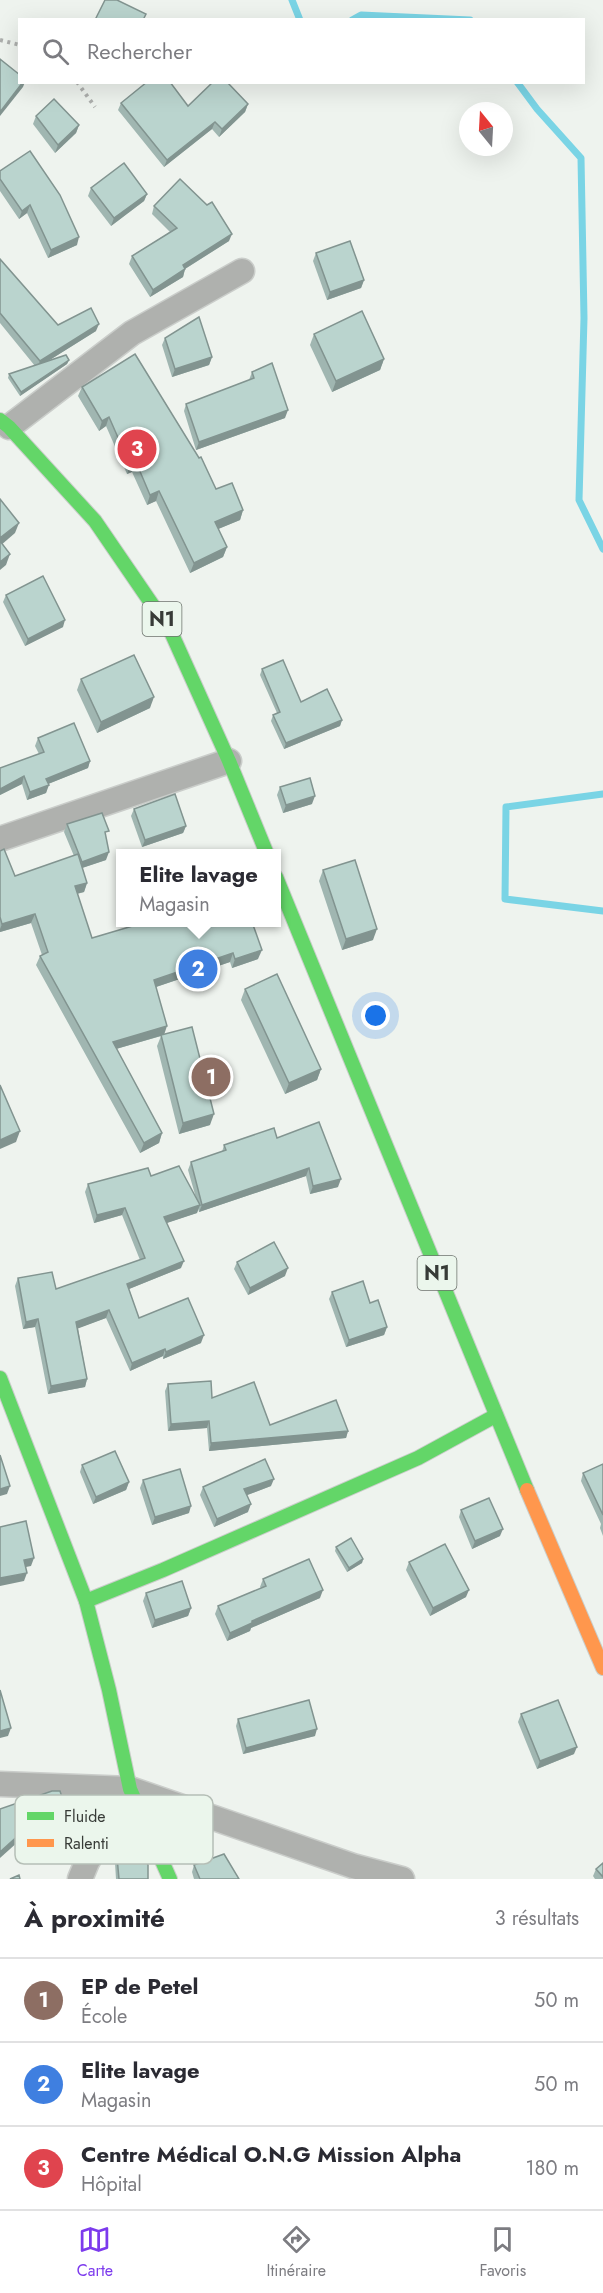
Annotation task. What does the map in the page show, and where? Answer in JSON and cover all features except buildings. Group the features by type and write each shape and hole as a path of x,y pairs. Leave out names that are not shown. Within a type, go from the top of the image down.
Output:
{"main road":[{"name":"N1","path":"5,423 95,521 171,632 229,761 265,849"},
{"name":"N1","path":"281,889 495,1416 603,1668"},
{"path":"0,1377 86,1601 133,1795"},
{"path":"86,1601 163,1570 418,1458 495,1416"},
{"path":"163,1864 170,1879"}],"street":[{"path":"5,423 132,333 242,271"},
{"path":"0,839 229,761"},
{"path":"0,1784 130,1789 147,1795"},
{"path":"126,1795 130,1789"},
{"path":"213,1818 353,1866 402,1879"},
{"path":"80,1879 86,1864"}],"path":[{"path":"0,40 18,44"},
{"path":"78,84 95,107"}],"waterway":[{"path":"292,0 299,18"},
{"path":"356,18 361,15 426,18"},
{"path":"518,84 537,109 581,158 584,318 579,500 603,549"},
{"path":"603,794 506,807 505,899 603,911"}],"traffic: fast":[{"path":"0,420 95,521 171,632 229,761 265,849"},
{"path":"281,889 527,1490"},
{"path":"0,1378 86,1601 133,1795"},
{"path":"86,1601 163,1570 418,1458 495,1416"},
{"path":"163,1864 170,1879"}],"traffic: slow":[{"path":"527,1490 603,1668"}],"place":[{"name":"Centre Médical O.N.G Mission Alpha","path":"137,449"},
{"name":"Elite lavage","path":"198,969"},
{"name":"EP de Petel","path":"211,1077"}]}
